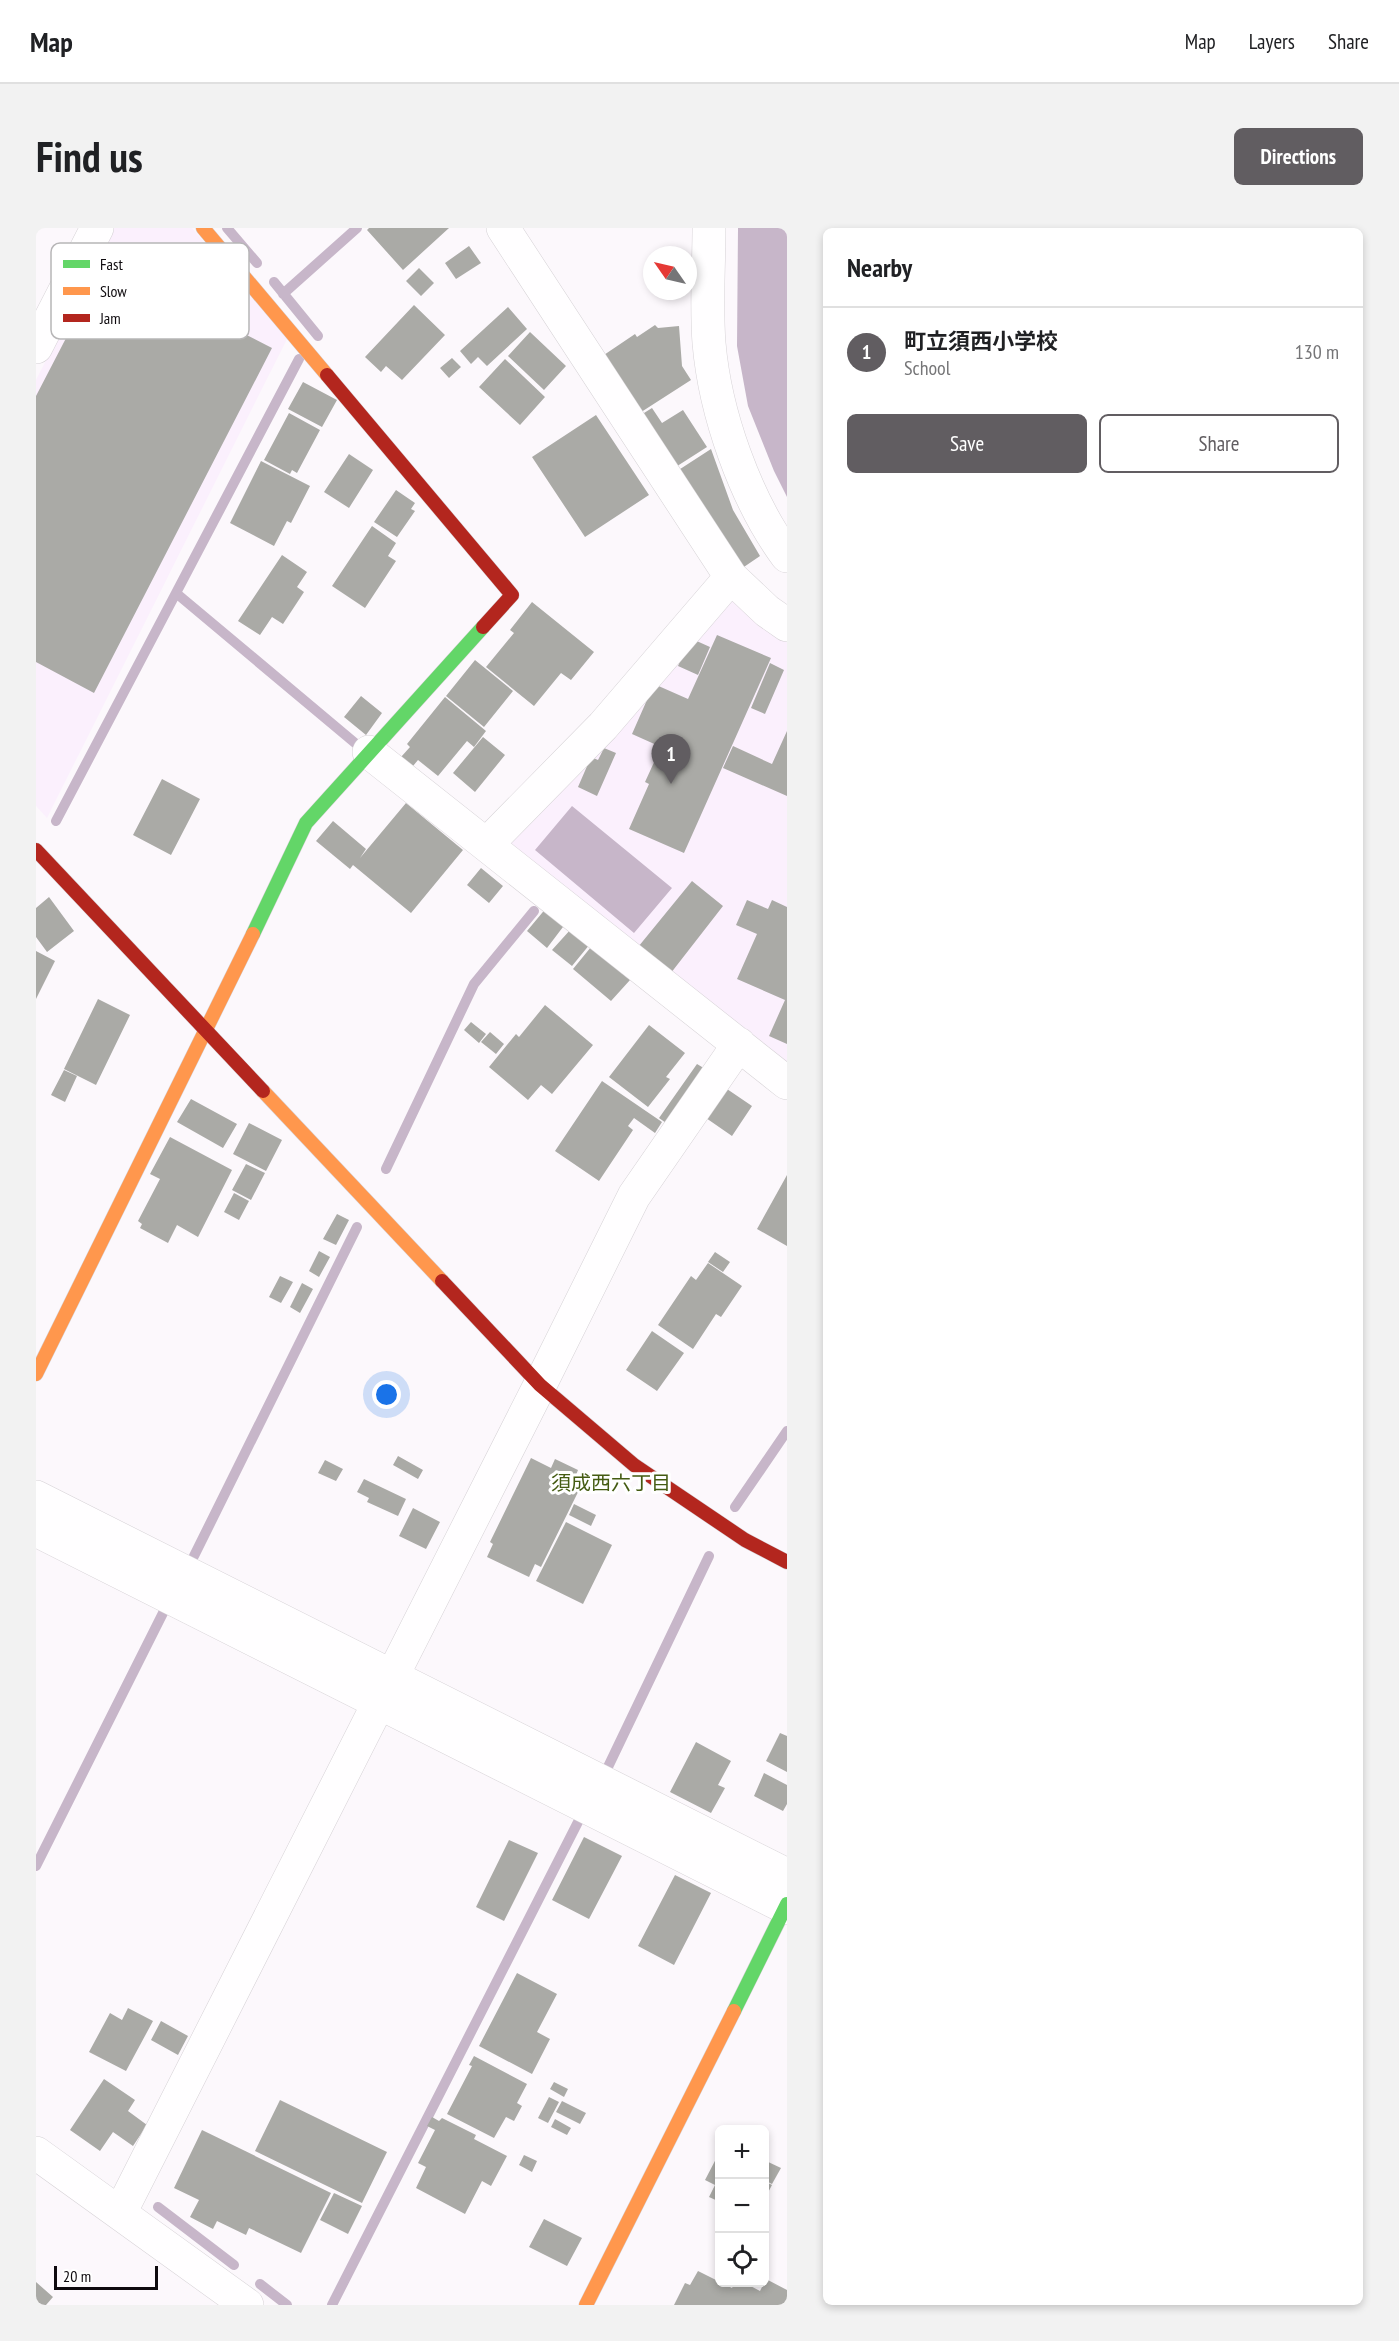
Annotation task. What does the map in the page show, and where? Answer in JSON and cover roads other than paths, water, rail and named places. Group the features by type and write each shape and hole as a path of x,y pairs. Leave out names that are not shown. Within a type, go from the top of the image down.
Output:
{"street":[{"path":"89,243 97,228"},
{"path":"203,228 216,243"},
{"path":"502,228 731,577 767,611 787,625"},
{"path":"709,228 709,342 719,409 746,481 787,556"},
{"path":"36,1374 207,1030 306,823 512,596 249,283"},
{"path":"36,347 51,318"},
{"path":"487,844 603,726 731,577"},
{"path":"369,752 787,1083"},
{"path":"36,850 540,1385 634,1465 745,1540 787,1562"},
{"path":"120,2213 634,1196 739,1044"},
{"path":"36,1497 786,1907 585,2305"},
{"path":"36,1530 787,1875"},
{"path":"36,2153 247,2305"}],"waterway":[{"path":"227,228 240,243"},
{"path":"283,294 357,228"},
{"path":"249,254 257,263"},
{"path":"274,282 318,336"},
{"path":"299,359 176,593 355,743"},
{"path":"56,821 176,593"},
{"path":"386,1169 474,984 534,911"},
{"path":"194,1556 357,1227"},
{"path":"735,1507 787,1431"},
{"path":"607,1769 709,1556"},
{"path":"36,1866 164,1611"},
{"path":"332,2305 578,1822"},
{"path":"158,2207 234,2265"},
{"path":"260,2284 287,2305"}],"place":[{"name":"町立須西小学校","path":"671,784"}],"district":[{"name":"須成西六丁目","path":"611,1483"}]}
